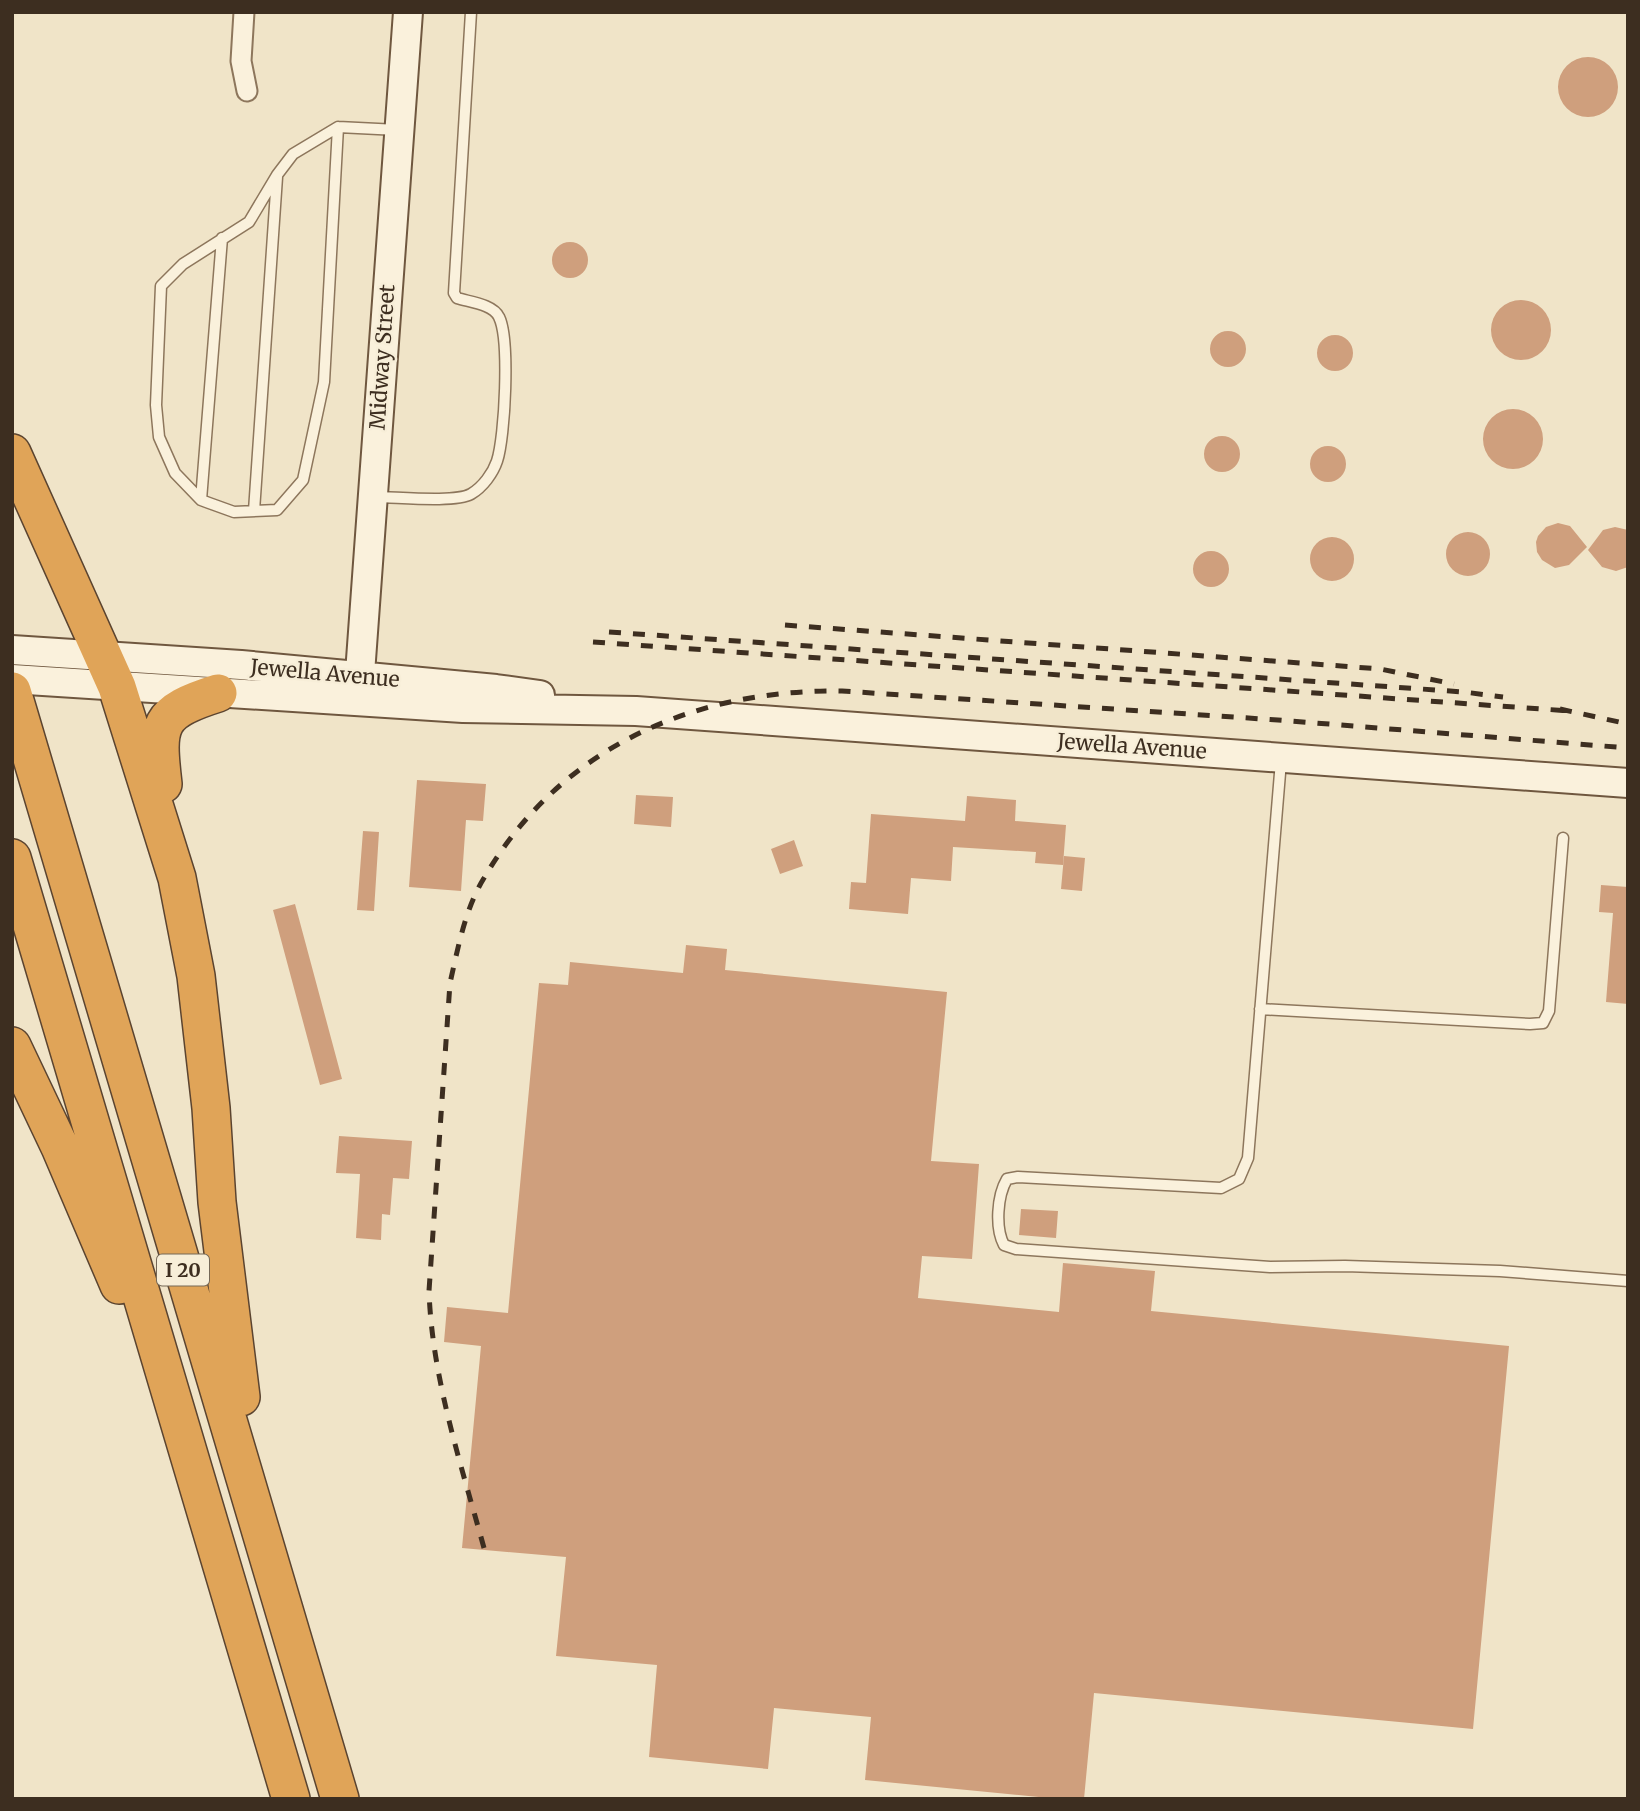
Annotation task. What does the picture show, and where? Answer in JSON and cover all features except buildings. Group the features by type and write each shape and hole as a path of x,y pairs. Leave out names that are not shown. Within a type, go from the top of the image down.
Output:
{"highway":[{"path":"12,453 111,671 177,878"},
{"name":"I 20","path":"12,691 340,1799"},
{"path":"218,693 181,706 173,713 160,733 159,747 177,878 196,976 233,1345 260,1530"},
{"name":"I 20","path":"12,858 291,1799"},
{"path":"12,1046 170,1391"}],"main road":[{"name":"Midway Street","path":"359,689 408,12"},
{"name":"Jewella Avenue","path":"12,650 218,693 496,689 636,711 1628,783"},
{"name":"Jewella Avenue","path":"12,679 111,671 359,689"}],"street":[{"path":"244,12 241,61 247,91"}],"lane":[{"path":"372,497 455,498 469,495 484,483 498,459 505,405 503,334 499,317 492,309 457,298 454,293 471,12"},
{"path":"338,127 324,382 303,480 277,510 233,512 201,500 175,473 159,437 156,405 161,286 183,264 249,222 293,154 338,127 399,130"},
{"path":"254,511 277,175"},
{"path":"201,500 222,238"},
{"path":"1281,757 1248,1158 1239,1179 1221,1188 1018,1177 1007,1179 1002,1188 998,1234 1004,1245 1016,1249 1270,1266 1500,1271 1628,1281"},
{"path":"1260,1009 1542,1023 1549,1011 1563,838"}],"railway":[{"path":"785,625 1380,669 1454,684"},
{"path":"609,632 1464,692 1503,697"},
{"path":"593,642 1570,711"},
{"path":"484,1548 442,1388 431,1324 429,1291 450,983 467,916 484,878 515,832 551,793 592,761 636,735 684,715 735,701 788,693 842,691 1278,720 1628,748"},
{"path":"1560,709 1628,724"}]}
